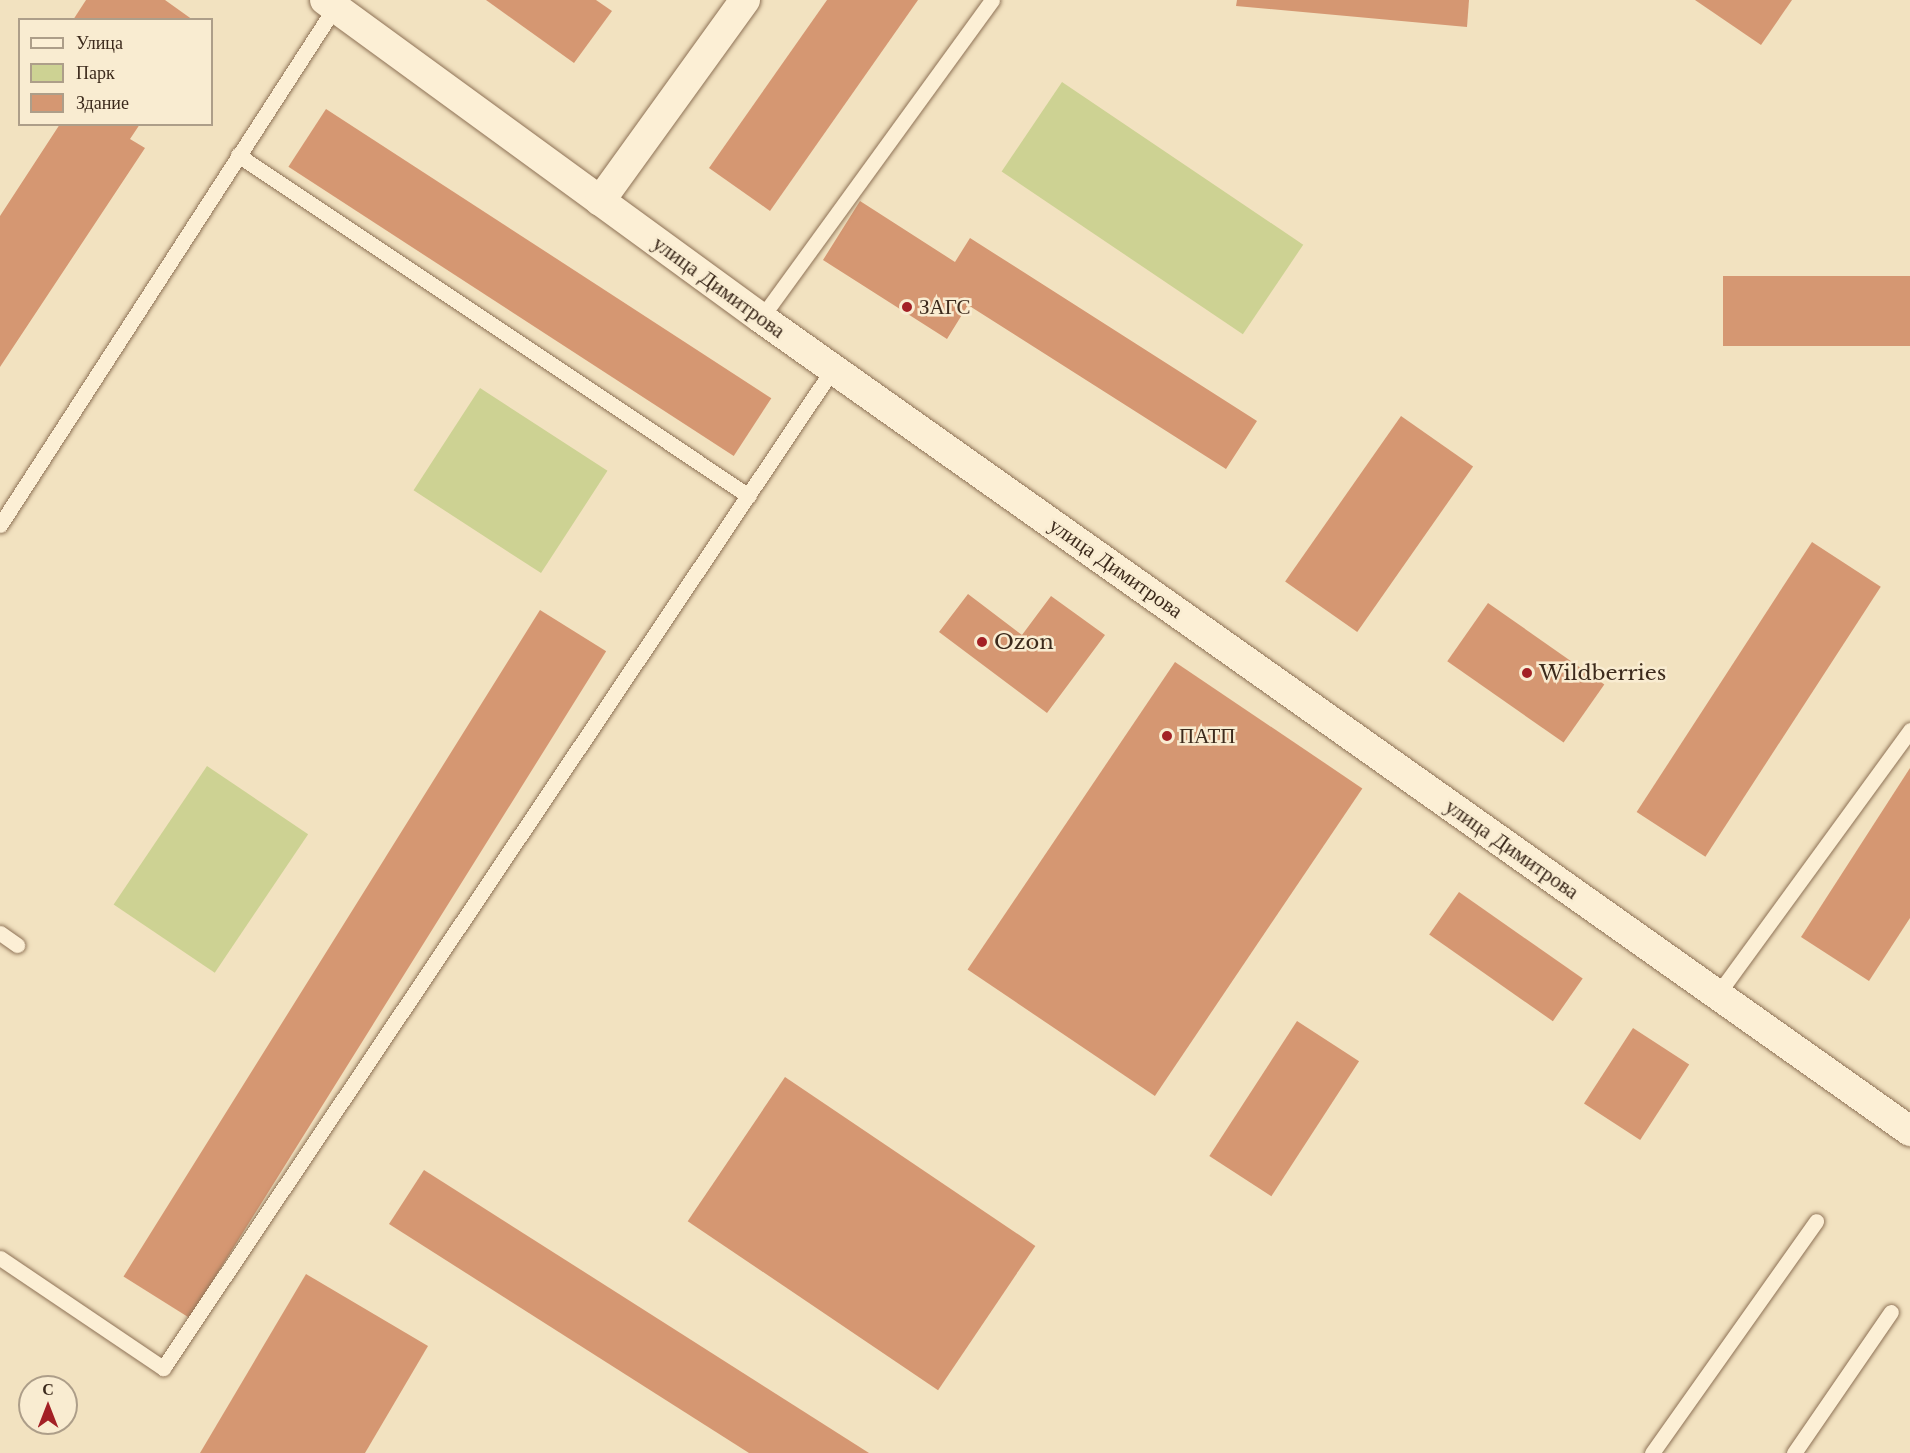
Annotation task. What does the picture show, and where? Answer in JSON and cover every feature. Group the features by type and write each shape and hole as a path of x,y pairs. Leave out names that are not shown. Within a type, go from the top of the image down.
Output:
{"street":[{"path":"600,201 745,0"},
{"name":"улица Димитрова","path":"330,4 761,318 834,367 1910,1131"}],"lane":[{"path":"761,318 992,0"},
{"path":"0,525 238,155 330,4"},
{"path":"238,155 749,496"},
{"path":"0,1258 163,1368 834,367"},
{"path":"1717,995 1910,730"},
{"path":"0,933 16,945"},
{"path":"1652,1453 1816,1221"},
{"path":"1794,1453 1891,1312"}],"green space":[{"path":"1062,82 1303,245 1243,334 1002,172"},
{"path":"480,388 607,471 541,573 414,490"},
{"path":"207,766 308,834 215,973 114,904"}],"building":[{"path":"86,0 165,0 190,18 74,18"},
{"path":"486,0 596,0 612,11 574,63"},
{"path":"827,0 918,0 770,211 709,168"},
{"path":"1237,0 1469,0 1467,27 1236,6"},
{"path":"1695,0 1792,0 1761,45"},
{"path":"326,109 771,398 734,456 288,167"},
{"path":"59,126 139,126 130,139 145,148 0,367 0,216"},
{"path":"860,201 955,262 970,238 1257,421 1226,469 968,305 947,339 823,260"},
{"path":"1723,276 1910,276 1910,346 1723,346"},
{"path":"1401,416 1473,466 1357,632 1285,581"},
{"path":"1812,542 1881,587 1705,857 1637,812"},
{"path":"968,594 1022,635 1051,596 1105,635 1047,713 939,632"},
{"name":"Wildberries","path":"1488,603 1604,684 1564,743 1447,661"},
{"path":"540,610 606,651 190,1318 123,1277"},
{"path":"1175,662 1362,788 1155,1096 968,970"},
{"path":"1910,768 1910,918 1869,981 1801,937"},
{"path":"1459,892 1583,979 1553,1021 1429,935"},
{"path":"1297,1021 1359,1061 1271,1196 1209,1156"},
{"path":"1633,1028 1689,1064 1640,1140 1584,1103"},
{"path":"785,1077 1035,1246 938,1390 688,1221"},
{"path":"424,1170 869,1453 749,1453 389,1224"},
{"path":"306,1274 428,1346 365,1453 200,1453"}],"place":[{"name":"ЗАГС","path":"907,307"},
{"name":"Ozon","path":"982,642"},
{"name":"Wildberries","path":"1527,673"},
{"name":"ПАТП","path":"1167,736"}]}
